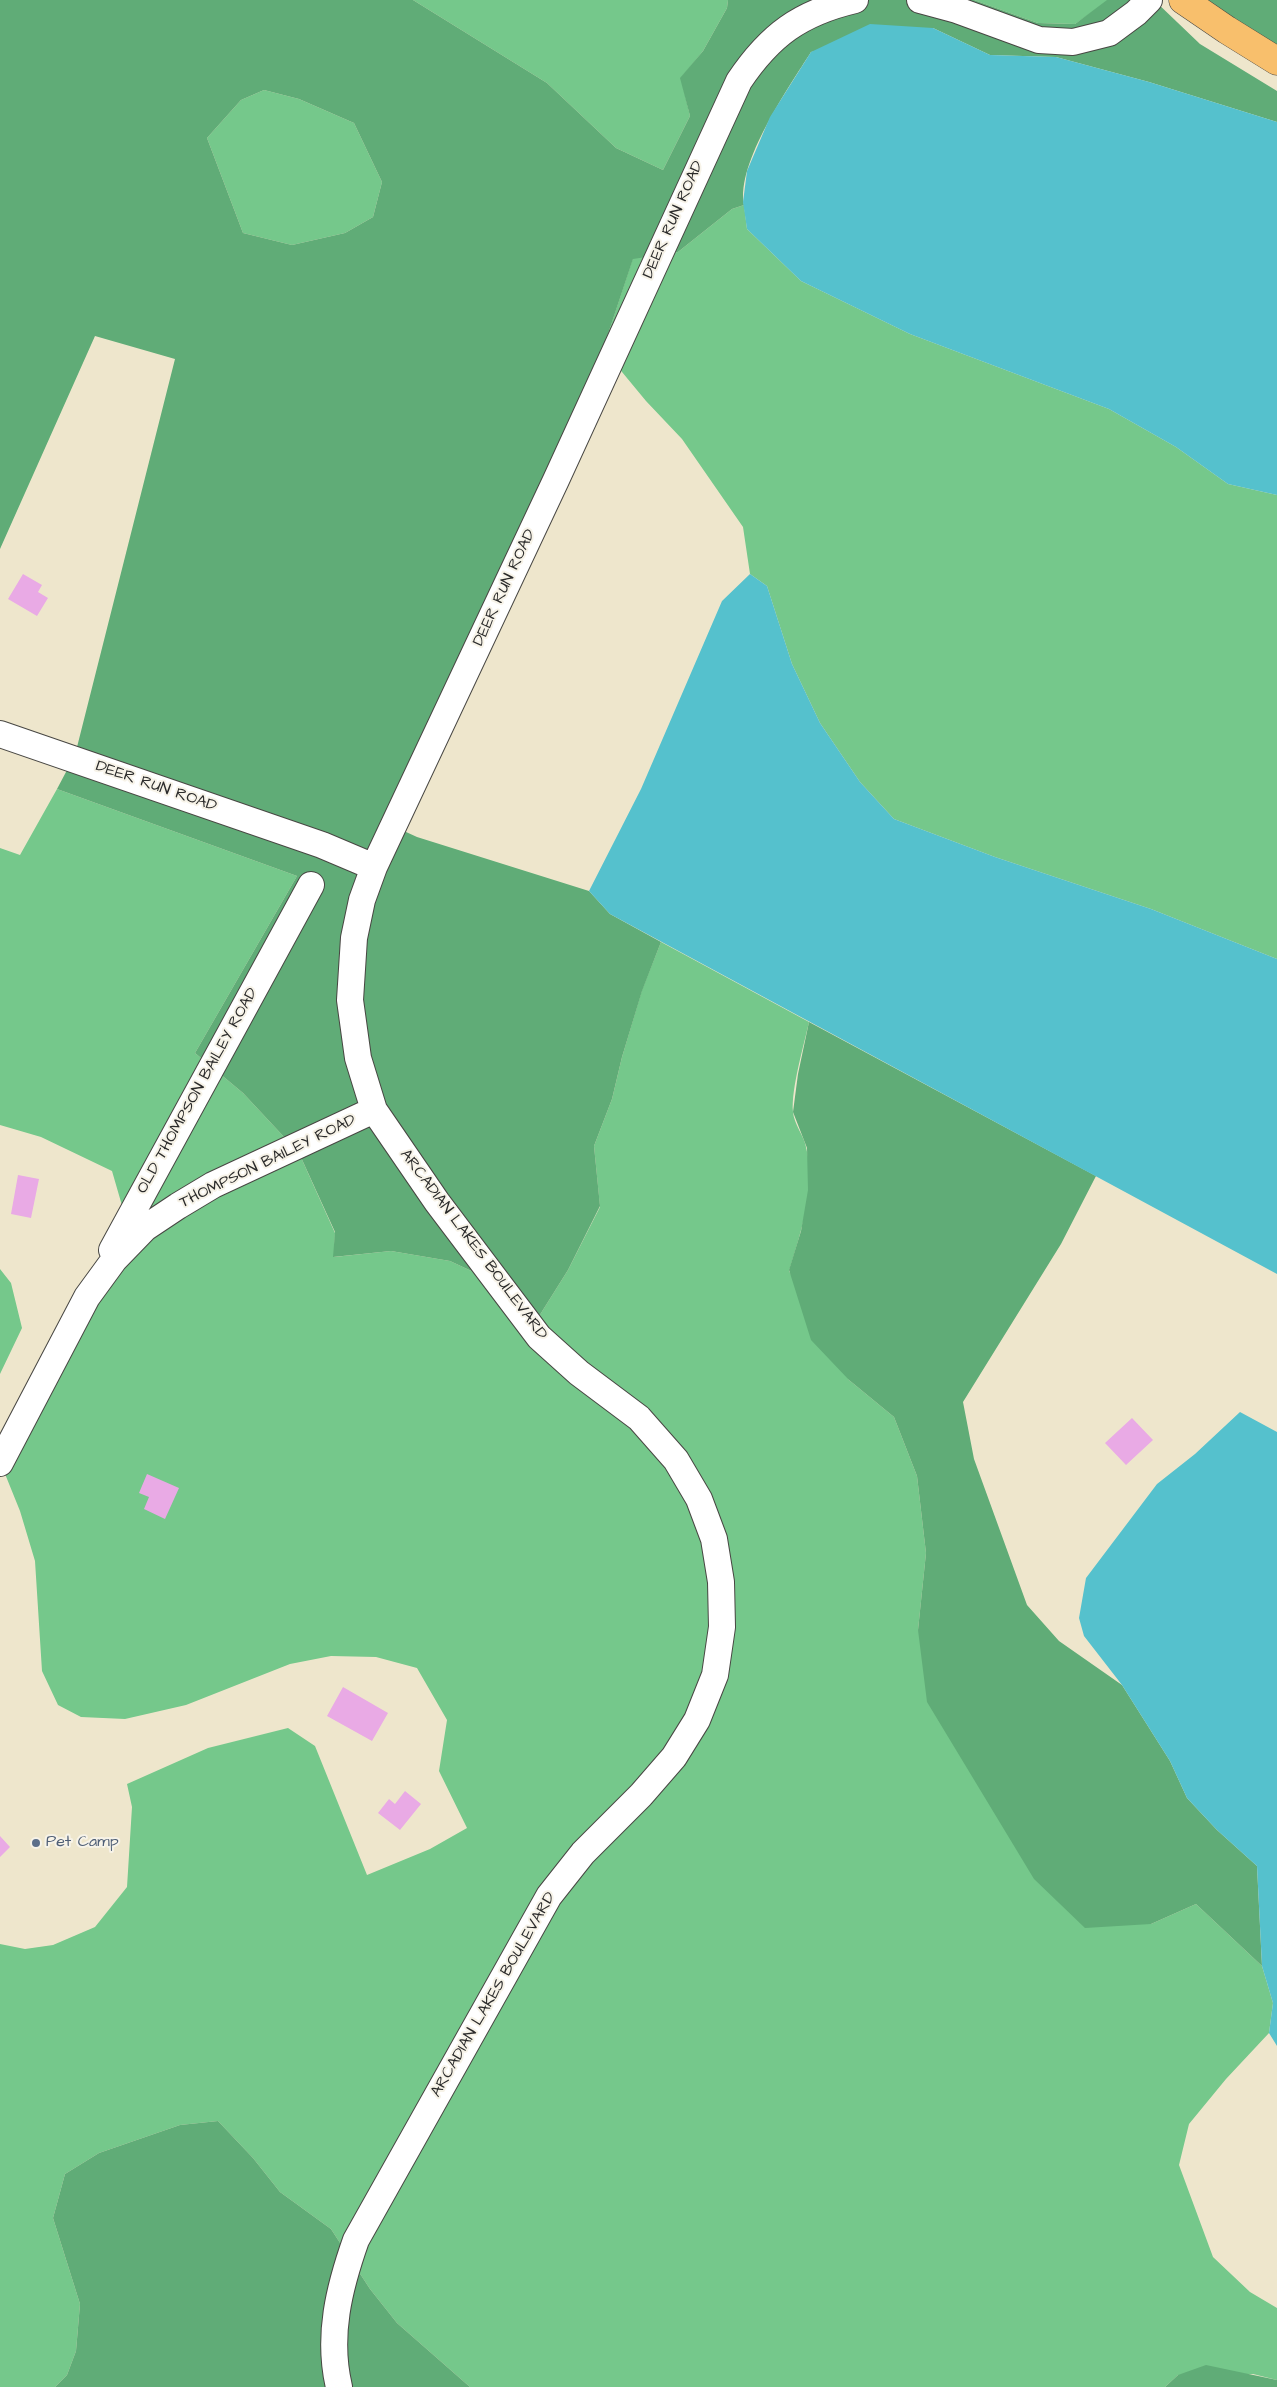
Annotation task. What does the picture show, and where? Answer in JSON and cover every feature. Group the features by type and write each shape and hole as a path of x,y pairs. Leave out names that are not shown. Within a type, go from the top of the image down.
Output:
{"main road":[{"path":"1183,0 1227,30 1277,60"}],"street":[{"name":"DEER RUN ROAD","path":"0,734 322,845 374,867 556,480 738,81 755,57 782,30 829,6 855,0"},
{"path":"920,0 956,10 1039,40 1073,42 1109,34 1136,14 1149,0"},
{"name":"ARCADIAN LAKES BOULEVARD","path":"338,2387 333,2352 335,2317 343,2278 356,2240 549,1896 583,1853 641,1795 674,1757 697,1720 716,1675 722,1627 721,1582 714,1539 699,1499 676,1460 639,1418 579,1373 539,1336 437,1202 374,1110 358,1058 350,1000 354,938 362,900 374,867"},
{"name":"OLD THOMPSON BAILEY ROAD","path":"87,1297 311,885"},
{"name":"THOMPSON BAILEY ROAD","path":"0,1463 87,1297 114,1260 145,1228 214,1185 374,1110"}],"green space":[{"path":"0,0 413,0 547,83 616,148 663,170 690,116 680,78 703,51 727,8 728,0 974,0 1038,23 1075,24 1107,0 1154,0 1200,44 1277,91 1277,122 1149,82 1056,57 990,55 933,28 811,52 778,105 756,147 748,168 744,188 744,205 732,209 678,252 633,259 603,349 382,821 417,837 589,891 610,914 661,942 642,991 622,1057 612,1099 594,1146 600,1206 568,1270 531,1329 480,1275 450,1261 391,1251 333,1257 335,1232 299,1153 243,1093 195,1053 297,876 57,789 75,755 175,359 95,336 0,549","holes":["264,90 299,99 354,123 382,182 373,217 345,233 292,245 243,233 207,138 241,100"]},
{"path":"413,0 728,0 727,8 703,51 681,78 690,116 663,170 616,148 547,83"},
{"path":"974,0 1108,1 1075,24 1038,23"},
{"path":"1206,0 1277,0 1277,46"},
{"path":"264,90 299,99 354,123 382,182 373,217 345,233 292,245 243,233 207,138 241,100"},
{"path":"744,205 747,229 801,281 910,334 1109,409 1176,447 1228,484 1277,495 1277,959 1151,909 995,857 894,819 860,782 820,723 792,664 767,586 750,574 743,527 682,439 646,401 603,349 633,258 678,252 732,209"},
{"path":"57,789 297,876 195,1053 243,1093 299,1153 335,1233 334,1257 391,1251 450,1261 480,1275 531,1329 568,1270 600,1207 594,1146 612,1099 622,1057 642,990 661,942 809,1022 796,1079 793,1102 794,1116 805,1143 809,1162 808,1194 806,1210 789,1271 849,1380 894,1417 917,1476 926,1553 918,1630 1151,1924 1196,1904 1262,1966 1273,2003 1269,2033 1226,2079 1189,2124 1179,2165 1213,2257 1250,2292 1277,2308 1277,2380 1253,2374 1178,2375 1165,2387 470,2387 397,2323 370,2289 331,2229 280,2192 253,2158 218,2121 180,2125 99,2153 65,2174 53,2218 80,2304 76,2351 67,2375 55,2387 0,2387 0,1944 25,1949 53,1945 95,1927 127,1887 132,1807 127,1784 208,1748 288,1728 315,1746 367,1875 430,1849 467,1828 439,1771 447,1720 417,1668 376,1657 331,1656 290,1664 186,1705 125,1719 81,1717 58,1705 42,1671 35,1561 20,1511 1,1464 123,1209 112,1171 41,1137 0,1125 0,848 20,855"},
{"path":"809,1022 1096,1176 1061,1244 963,1402 974,1459 1027,1605 1059,1641 1122,1685 1170,1761 1187,1798 1217,1830 1257,1866 1262,1966 1196,1904 1151,1924 1085,1928 1034,1879 927,1702 918,1630 926,1553 917,1476 894,1417 849,1380 811,1340 789,1270 801,1231 808,1190 807,1148 793,1112 798,1074"},
{"path":"0,1269 11,1283 22,1328 0,1374"},
{"path":"218,2121 253,2158 280,2192 331,2229 370,2289 397,2323 470,2387 55,2387 67,2375 76,2351 80,2304 53,2218 65,2174 99,2153 180,2125"},
{"path":"1206,2365 1277,2380 1277,2387 1165,2387 1178,2375"}],"water":[{"path":"870,24 933,28 990,55 1056,57 1149,82 1277,122 1277,495 1228,484 1176,447 1109,409 910,334 801,281 747,229 743,202 747,171 770,117 811,52"},
{"path":"750,574 767,586 792,664 820,723 860,782 894,819 995,857 1151,909 1277,959 1277,1274 610,914 589,891 641,789 722,601"},
{"path":"1240,1412 1277,1432 1277,2046 1269,2033 1273,2003 1262,1966 1257,1866 1217,1830 1187,1798 1170,1761 1122,1685 1084,1636 1079,1618 1086,1578 1157,1484 1195,1454"}],"building":[{"path":"23,574 42,585 38,592 48,598 37,616 8,599"},
{"path":"18,1175 39,1179 31,1218 11,1214"},
{"path":"1132,1418 1153,1440 1126,1465 1105,1443"},
{"path":"147,1474 179,1488 165,1519 144,1509 149,1497 139,1493"},
{"path":"343,1687 388,1713 372,1741 327,1716"},
{"path":"405,1791 421,1804 400,1830 378,1813 389,1799 395,1804"},
{"path":"0,1836 10,1847 0,1857"}],"place":[{"name":"Pet Camp","path":"36,1843"}]}
